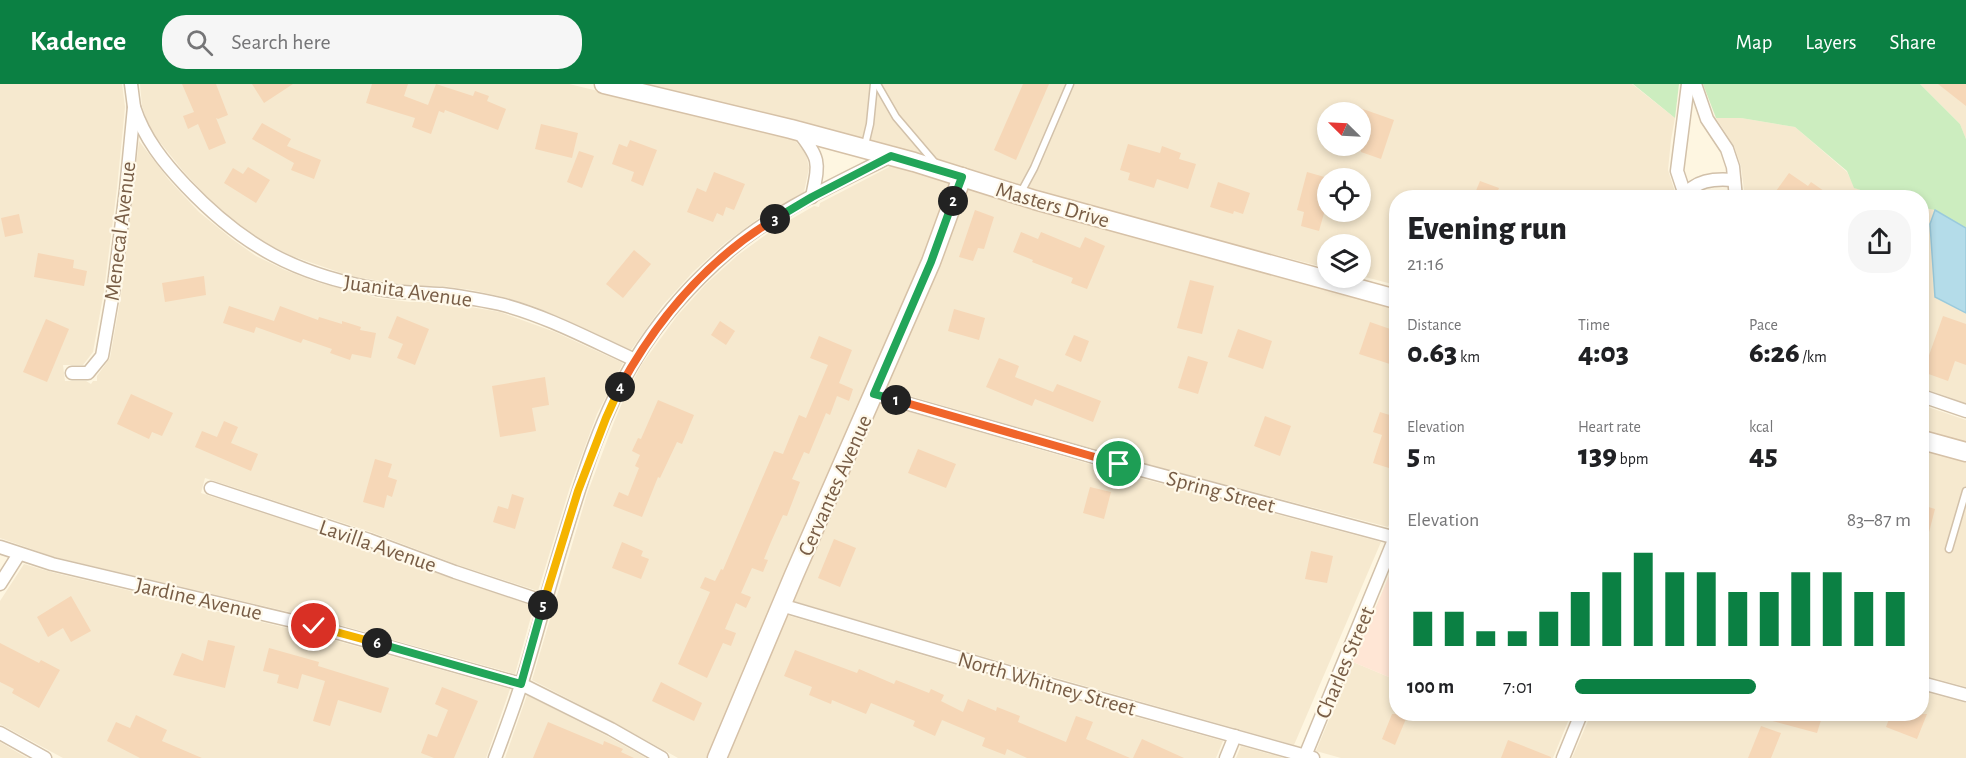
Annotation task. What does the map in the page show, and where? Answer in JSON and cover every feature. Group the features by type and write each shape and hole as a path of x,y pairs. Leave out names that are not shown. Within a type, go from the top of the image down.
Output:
{"street":[{"name":"Menecal Avenue","path":"72,373 88,373 102,356 124,201 134,107 131,84"},
{"name":"Masters Drive","path":"604,84 891,156 1020,195 1389,297"},
{"path":"1682,190 1677,171 1688,84"},
{"path":"1695,84 1707,119 1727,149 1733,167 1735,190"},
{"name":"Juanita Avenue","path":"134,107 147,139 176,176 237,234 261,250 289,263 348,283 400,292 472,298 501,304 559,325 634,360"},
{"path":"798,131 815,152 818,169 812,197"},
{"path":"495,758 521,684 578,491 613,401 634,360 670,310 699,278 732,249 765,225 812,197 891,156"},
{"name":"Cervantes Avenue","path":"717,758 931,262 962,177"},
{"path":"1691,190 1697,184 1717,178 1734,180"},
{"name":"Spring Street","path":"874,394 1130,467 1389,535"},
{"path":"1929,398 1966,411"},
{"path":"1929,442 1966,452"},
{"name":"Lavilla Avenue","path":"211,488 369,540 544,602"},
{"name":"Jardine Avenue","path":"0,547 52,564 314,626 521,684 611,729 662,758"},
{"path":"0,584 19,554"},
{"name":"Charles Street","path":"1309,757 1389,555"},
{"name":"North Whitney Street","path":"781,606 1309,757"},
{"path":"1929,685 1966,695"},
{"path":"1563,758 1578,721"},
{"path":"0,733 45,758"},
{"path":"1226,758 1235,736"}],"lane":[{"path":"864,149 876,84"},
{"path":"876,84 896,117 943,171"},
{"path":"1020,195 1070,84"},
{"path":"1949,549 1966,491"}],"shaded area":[{"path":"0,84 122,84 125,107 117,188 104,291 93,352 83,365 63,365 65,381 86,381 91,384 97,381 97,376 110,358 121,295 139,141 169,180 199,212 256,256 285,270 316,282 378,298 410,302 441,302 500,312 555,332 623,363 597,414 570,487 538,591 458,565 371,532 205,478 201,493 367,547 534,606 515,674 315,618 54,557 0,538"},
{"path":"140,84 569,84 793,138 806,154 809,168 804,192 759,218 725,243 693,272 663,305 631,350 562,318 503,297 472,290 441,286 411,286 350,276 292,256 265,243 242,228 211,201 155,136 142,106"},
{"path":"638,84 1632,84 1675,118 1668,170 1674,190 1389,190 1389,283 1371,279 1371,234 1317,234 1317,265 1104,211 896,149 893,145 889,147 803,124 800,120 796,122"},
{"path":"1920,84 1966,84 1966,139 1960,124"},
{"path":"1716,118 1741,118 1795,127 1847,172 1855,188 1861,190 1744,190 1741,166 1734,146"},
{"path":"893,165 951,182 923,259 827,481 774,596 707,758 678,758 532,680 587,494 625,396 642,364 677,316 706,284 738,255 771,231"},
{"path":"968,187 1317,285 1317,288 1328,288 1389,305 1389,524 1388,527 1120,457 886,389 940,266"},
{"path":"1929,209 1935,210 1930,224 1935,297 1966,313 1966,403 1929,390"},
{"path":"879,403 1117,472 1381,542 1294,745 793,601"},
{"path":"1929,407 1966,420 1966,444 1929,433"},
{"path":"1929,450 1966,460 1966,687 1929,677"},
{"path":"24,564 312,634 510,689 486,758 63,758 0,724 0,601"},
{"path":"1389,576 1389,677 1353,662"},
{"path":"787,615 1053,694 1223,741 1216,758 727,758"},
{"path":"1353,662 1389,677 1389,721 1568,721 1553,758 1341,758 1316,751"},
{"path":"1929,693 1966,703 1966,758 1572,758 1588,721 1929,721"},
{"path":"527,695 607,736 646,758 505,758"},
{"path":"0,742 22,755 28,758 0,758"},
{"path":"1241,746 1284,758 1236,758"}],"green space":[{"path":"1633,84 1679,84 1675,118"},
{"path":"1703,84 1920,84 1960,124 1966,139 1966,228 1935,210 1929,209 1929,190 1860,190 1854,188 1847,171 1795,127 1741,118 1716,118"}],"water":[{"path":"1935,210 1966,228 1966,313 1935,297 1930,224"}],"building":[{"path":"182,84 216,84 228,115 216,118 226,143 209,150 198,124 188,129 183,116 194,112"},
{"path":"252,84 293,84 264,103"},
{"path":"372,84 408,84 404,96 428,105 436,84 473,96 475,91 489,96 487,101 506,109 498,130 445,110 444,113 439,111 431,134 412,127 415,118 366,103"},
{"path":"1023,84 1049,84 1016,160 994,150"},
{"path":"1938,84 1966,84 1966,106"},
{"path":"1371,112 1394,120 1381,159 1371,156"},
{"path":"262,123 291,139 287,146 321,160 314,179 291,170 294,163 252,139"},
{"path":"541,124 578,133 572,158 535,149"},
{"path":"630,140 657,150 643,186 631,181 634,172 612,164 619,144 627,147"},
{"path":"1128,144 1160,153 1162,146 1181,153 1179,159 1196,164 1188,189 1157,179 1154,188 1128,180 1130,173 1120,170"},
{"path":"579,151 594,156 582,188 567,182"},
{"path":"248,167 270,180 256,203 224,183 233,168 243,174"},
{"path":"714,172 745,184 734,210 726,207 723,216 717,213 713,222 687,212 697,188 706,192"},
{"path":"1307,172 1317,175 1317,222 1322,222 1319,231 1301,226 1304,212 1297,210"},
{"path":"1789,173 1808,186 1811,182 1822,190 1777,190"},
{"path":"1480,181 1499,188 1498,190 1476,190"},
{"path":"1218,182 1250,193 1243,214 1234,211 1233,214 1210,207"},
{"path":"975,210 994,217 984,249 978,248 973,261 959,257"},
{"path":"19,214 23,233 5,237 1,218"},
{"path":"1021,232 1038,239 1041,232 1080,248 1085,237 1105,246 1087,289 1071,283 1073,278 1013,252"},
{"path":"634,250 651,264 623,298 606,284"},
{"path":"38,253 74,260 73,268 87,271 84,286 34,277"},
{"path":"204,276 206,295 165,302 162,283"},
{"path":"1190,280 1214,286 1202,334 1177,328"},
{"path":"229,306 274,321 280,306 318,320 319,317 361,327 360,330 376,333 371,358 352,354 350,360 330,353 332,349 303,339 301,343 256,327 254,333 223,323"},
{"path":"954,309 985,318 979,340 948,331"},
{"path":"397,316 429,329 415,365 397,358 403,344 388,338"},
{"path":"1943,316 1966,324 1966,365 1955,361 1948,381 1929,374 1929,355"},
{"path":"46,319 69,329 47,382 23,372"},
{"path":"720,321 735,331 726,345 711,335"},
{"path":"1370,322 1389,329 1389,364 1359,354"},
{"path":"1238,329 1272,341 1263,369 1228,357"},
{"path":"1074,335 1089,341 1081,362 1065,355"},
{"path":"819,336 852,350 839,383 853,389 849,401 837,396 830,415 826,413 809,454 804,452 792,479 800,482 787,516 783,515 764,559 768,560 763,572 752,568 741,593 751,597 746,608 736,603 725,629 736,633 731,646 723,643 707,678 678,664 710,592 700,588 705,577 715,581 721,569 723,570 774,451 783,454 799,415 806,418 828,365 810,358"},
{"path":"1188,356 1208,362 1198,394 1178,388"},
{"path":"999,358 1019,366 1015,377 1053,392 1057,384 1101,401 1093,422 1035,399 1032,406 986,387"},
{"path":"545,377 549,405 532,408 536,431 500,437 492,386"},
{"path":"131,394 173,413 162,436 152,432 149,439 117,424"},
{"path":"658,400 694,415 682,444 677,442 660,478 658,477 642,517 613,506 619,492 628,496 639,468 635,466 640,455 632,451 638,438 641,439"},
{"path":"1380,412 1389,415 1389,468 1373,463 1382,435 1373,432"},
{"path":"1265,416 1291,426 1280,456 1254,446"},
{"path":"224,421 238,427 231,443 258,454 251,471 195,447 202,431 217,437"},
{"path":"918,449 956,464 946,488 908,473"},
{"path":"375,459 392,464 388,477 397,480 392,497 387,495 384,508 363,502"},
{"path":"1090,487 1111,492 1104,519 1083,513"},
{"path":"512,494 524,498 515,529 493,522 498,506 508,509"},
{"path":"1929,507 1935,509 1929,532"},
{"path":"834,539 856,548 840,587 818,578"},
{"path":"622,542 643,551 641,556 649,559 641,579 612,568"},
{"path":"1311,551 1333,556 1327,583 1305,579"},
{"path":"71,596 91,631 71,642 63,628 48,637 37,617"},
{"path":"208,640 235,646 225,688 173,675 182,653 203,661"},
{"path":"0,643 39,663 41,660 60,670 39,708 12,693 14,689 0,682"},
{"path":"269,648 319,662 318,666 389,688 381,713 338,700 330,726 313,721 325,681 302,674 298,689 277,683 279,675 263,671"},
{"path":"795,650 857,673 859,669 894,684 896,680 929,693 931,689 944,695 941,701 963,712 968,699 996,711 997,707 1020,716 1018,722 1066,742 1076,716 1093,722 1086,739 1130,758 1027,758 1007,749 1005,755 982,746 985,738 942,720 935,736 913,726 915,721 871,703 866,714 832,700 831,704 809,695 812,687 784,676"},
{"path":"661,682 702,703 694,721 652,701"},
{"path":"442,687 478,701 454,758 434,758 421,753 428,734 437,737 448,710 435,704"},
{"path":"136,715 167,730 162,741 202,758 140,758 107,741 116,722 130,728"},
{"path":"1389,721 1405,721 1395,745 1382,739"},
{"path":"1772,721 1821,721 1817,733"},
{"path":"1888,721 1924,721 1917,739 1886,727"},
{"path":"548,722 603,745 604,741 623,749 621,752 634,758 533,758"},
{"path":"1761,726 1781,733 1771,758 1748,758"},
{"path":"1142,739 1184,758 1133,758"},
{"path":"1508,740 1551,757 1551,758 1501,758"}],"route":[{"path":"314,626 521,684 578,491 617,392 634,360 670,310 699,278 732,249 793,208 891,156 962,177 931,262 874,394 1119,464"}]}
